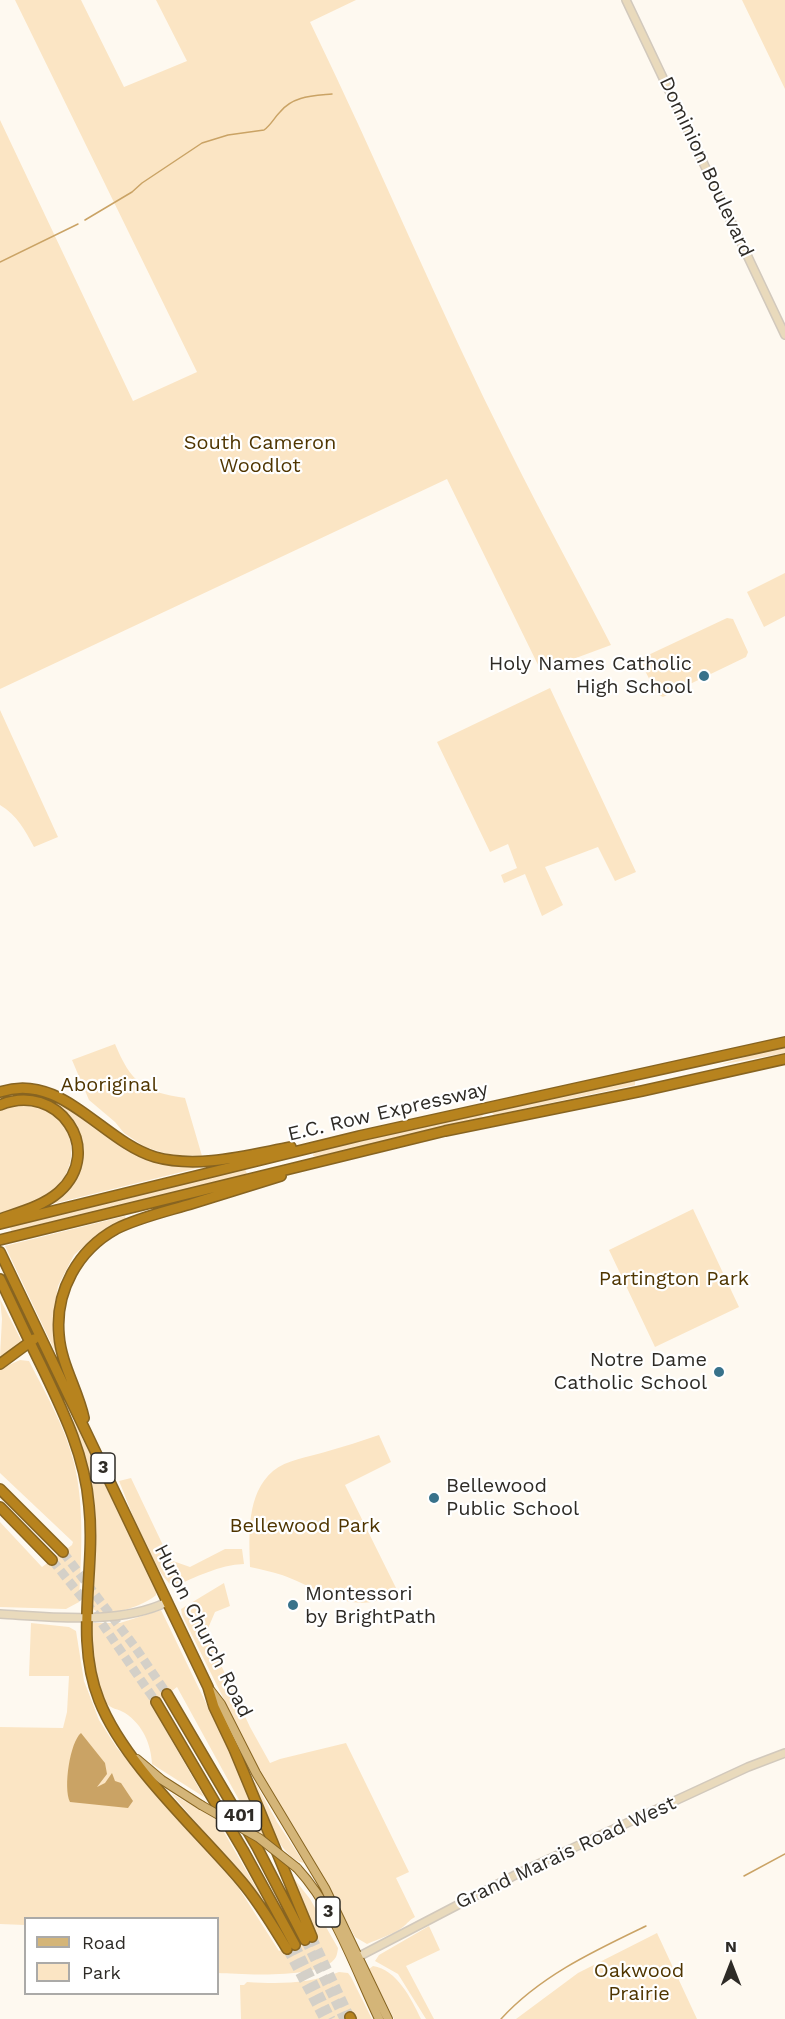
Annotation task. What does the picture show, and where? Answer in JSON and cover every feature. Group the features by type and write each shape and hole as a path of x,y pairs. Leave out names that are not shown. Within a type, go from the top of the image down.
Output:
{"highway":[{"name":"E.C. Row Expressway","path":"1,1221 359,1136 785,1042"},
{"name":"E.C. Row Expressway","path":"5,1239 445,1131 785,1059"},
{"path":"0,1092 26,1088 50,1093 137,1150 155,1157 176,1161 213,1160 359,1136"},
{"path":"0,1105 21,1099 36,1100 50,1106 68,1121 78,1150 73,1174 58,1194 1,1221"},
{"path":"89,1438 83,1412 61,1349 58,1325 65,1286 75,1267 89,1250 105,1236 137,1220 311,1167 343,1155"},
{"name":"Huron Church Road","path":"0,1252 208,1687"},
{"name":"Huron Church Road","path":"0,1279 72,1434 86,1482 90,1527 86,1617 88,1656 95,1688 107,1718 132,1754"},
{"path":"0,1364 39,1334"},
{"path":"0,1364 23,1354 39,1362"},
{"path":"0,1489 63,1552"},
{"path":"0,1508 52,1560"},
{"name":"401","path":"167,1694 308,1938 234,1749 214,1707 208,1687"},
{"name":"401","path":"132,1754 154,1783 243,1883 291,1947 243,1850 156,1702"}],"main road":[{"name":"Huron Church Road","path":"208,1687 220,1704 260,1781 325,1888 379,2019"},
{"name":"Huron Church Road","path":"132,1754 162,1780 268,1844 297,1868 321,1898 388,2019"}],"street":[{"name":"Dominion Boulevard","path":"626,0 785,335"},
{"path":"0,1614 124,1616 152,1610 167,1602"},
{"name":"Grand Marais Road West","path":"355,1959 521,1872 748,1767 785,1753"}],"green space":[{"name":"South Cameron Woodlot","path":"15,0 81,0 124,87 187,61 156,0 356,0 310,22 484,398 611,645 541,671 447,479 0,689 0,120 133,401 197,372"},
{"path":"742,0 785,0 785,89"},
{"path":"785,573 785,616 764,627 747,592"},
{"path":"727,618 733,619 748,652 746,657 663,697 657,694 641,663 644,657"},
{"path":"550,688 636,872 615,881 598,847 545,867 563,905 542,916 525,874 504,883 501,875 517,868 508,844 490,852 437,742"},
{"path":"0,710 58,837 34,847 16,818 0,805"},
{"name":"Aboriginal","path":"115,1044 127,1068 140,1083 171,1096 185,1098 202,1156 171,1155 145,1147 124,1133 115,1122 89,1100 72,1060"},
{"path":"785,1045 785,1053 719,1065"},
{"path":"635,1081 635,1085 494,1115 490,1111 538,1099"},
{"path":"22,1091 53,1098 132,1150 214,1164 48,1205 70,1185 77,1134 52,1108 36,1098 14,1097 0,1101 0,1095"},
{"path":"15,1102 44,1107 62,1123 71,1143 70,1164 60,1183 52,1191 34,1202 0,1213 0,1108"},
{"path":"481,1110 484,1114 481,1118 317,1157 313,1156 314,1150"},
{"path":"244,1166 247,1174 12,1232 9,1226"},
{"name":"Partington Park","path":"693,1209 739,1307 655,1347 609,1250"},
{"path":"125,1216 126,1220 97,1235 74,1255 58,1286 53,1319 61,1364 5,1246"},
{"path":"0,1299 21,1344 0,1356 2,1319"},
{"path":"20,1360 29,1361 66,1437 74,1463 80,1497 79,1602 66,1609 0,1607 0,1522 42,1567 73,1542 0,1473 0,1369"},
{"path":"74,1421 156,1590 156,1595 151,1599 125,1610 106,1613 93,1609 94,1512 86,1467 72,1422"},
{"name":"Bellewood Park","path":"379,1435 391,1462 345,1485 397,1590 385,1598 372,1602 345,1601 282,1575 250,1567 251,1516 258,1491 264,1480 278,1467 291,1461"},
{"path":"131,1478 170,1560 190,1567 225,1549 242,1549 244,1564 217,1569 173,1587 156,1566 119,1481"},
{"path":"224,1583 230,1606 215,1612 206,1633 250,1727 270,1763 346,1743 409,1872 396,1878 415,1917 391,1934 367,1944 355,1937 315,1863 262,1776 182,1615 181,1609"},
{"path":"161,1610 236,1765 264,1836 255,1829 177,1687 152,1706 204,1797 152,1764 148,1742 137,1723 125,1713 107,1704 101,1694 93,1665 90,1626 93,1623 120,1623"},
{"path":"31,1623 69,1627 76,1631 84,1681 99,1720 117,1748 238,1887 279,1951 316,1934 289,1872 310,1899 338,1948 336,1957 328,1964 299,1972 219,1973 219,1917 24,1917 24,1925 0,1924 0,1727 63,1728 67,1712 69,1676 29,1676"},
{"path":"255,1782 277,1822 304,1863 295,1860 279,1842 261,1805 253,1784"},
{"path":"171,1793 217,1820 266,1905"},
{"path":"429,1926 440,1950 406,1966 434,2019 426,2019 398,1974 375,1961 379,1955"},
{"name":"Oakwood Prairie","path":"657,1933 697,2019 516,2019 578,1973"},
{"path":"373,1966 382,1969 396,1979 408,1994 421,2019 394,2019 369,1969"},
{"path":"339,1972 348,1973 351,1977 372,2019 356,2019 354,2015 345,2019 241,2019 240,1985 247,1982 305,1981"}],"shaded area":[{"path":"81,1733 105,1763 107,1774 97,1787 105,1783 112,1773 115,1781 121,1783 133,1801 128,1808 70,1802 67,1787 69,1766 74,1746"}],"waterway":[{"path":"85,220 132,192 202,143 228,135 264,130 291,103 303,98 332,94"},
{"path":"0,262 78,224"},
{"path":"744,1876 785,1854"},
{"path":"501,2019 550,1977 646,1926"}],"tunnel":[{"path":"63,1552 135,1647 167,1694"},
{"path":"52,1560 96,1615 156,1702"},
{"path":"312,1937 350,2017"},
{"path":"305,1940 344,2019"},
{"path":"295,1945 331,2019"},
{"path":"287,1949 324,2019"}],"place":[{"name":"Holy Names Catholic High School","path":"704,676"},
{"name":"Notre Dame Catholic School","path":"719,1372"},
{"name":"Bellewood Public School","path":"434,1498"},
{"name":"Montessori by BrightPath","path":"293,1605"}]}
